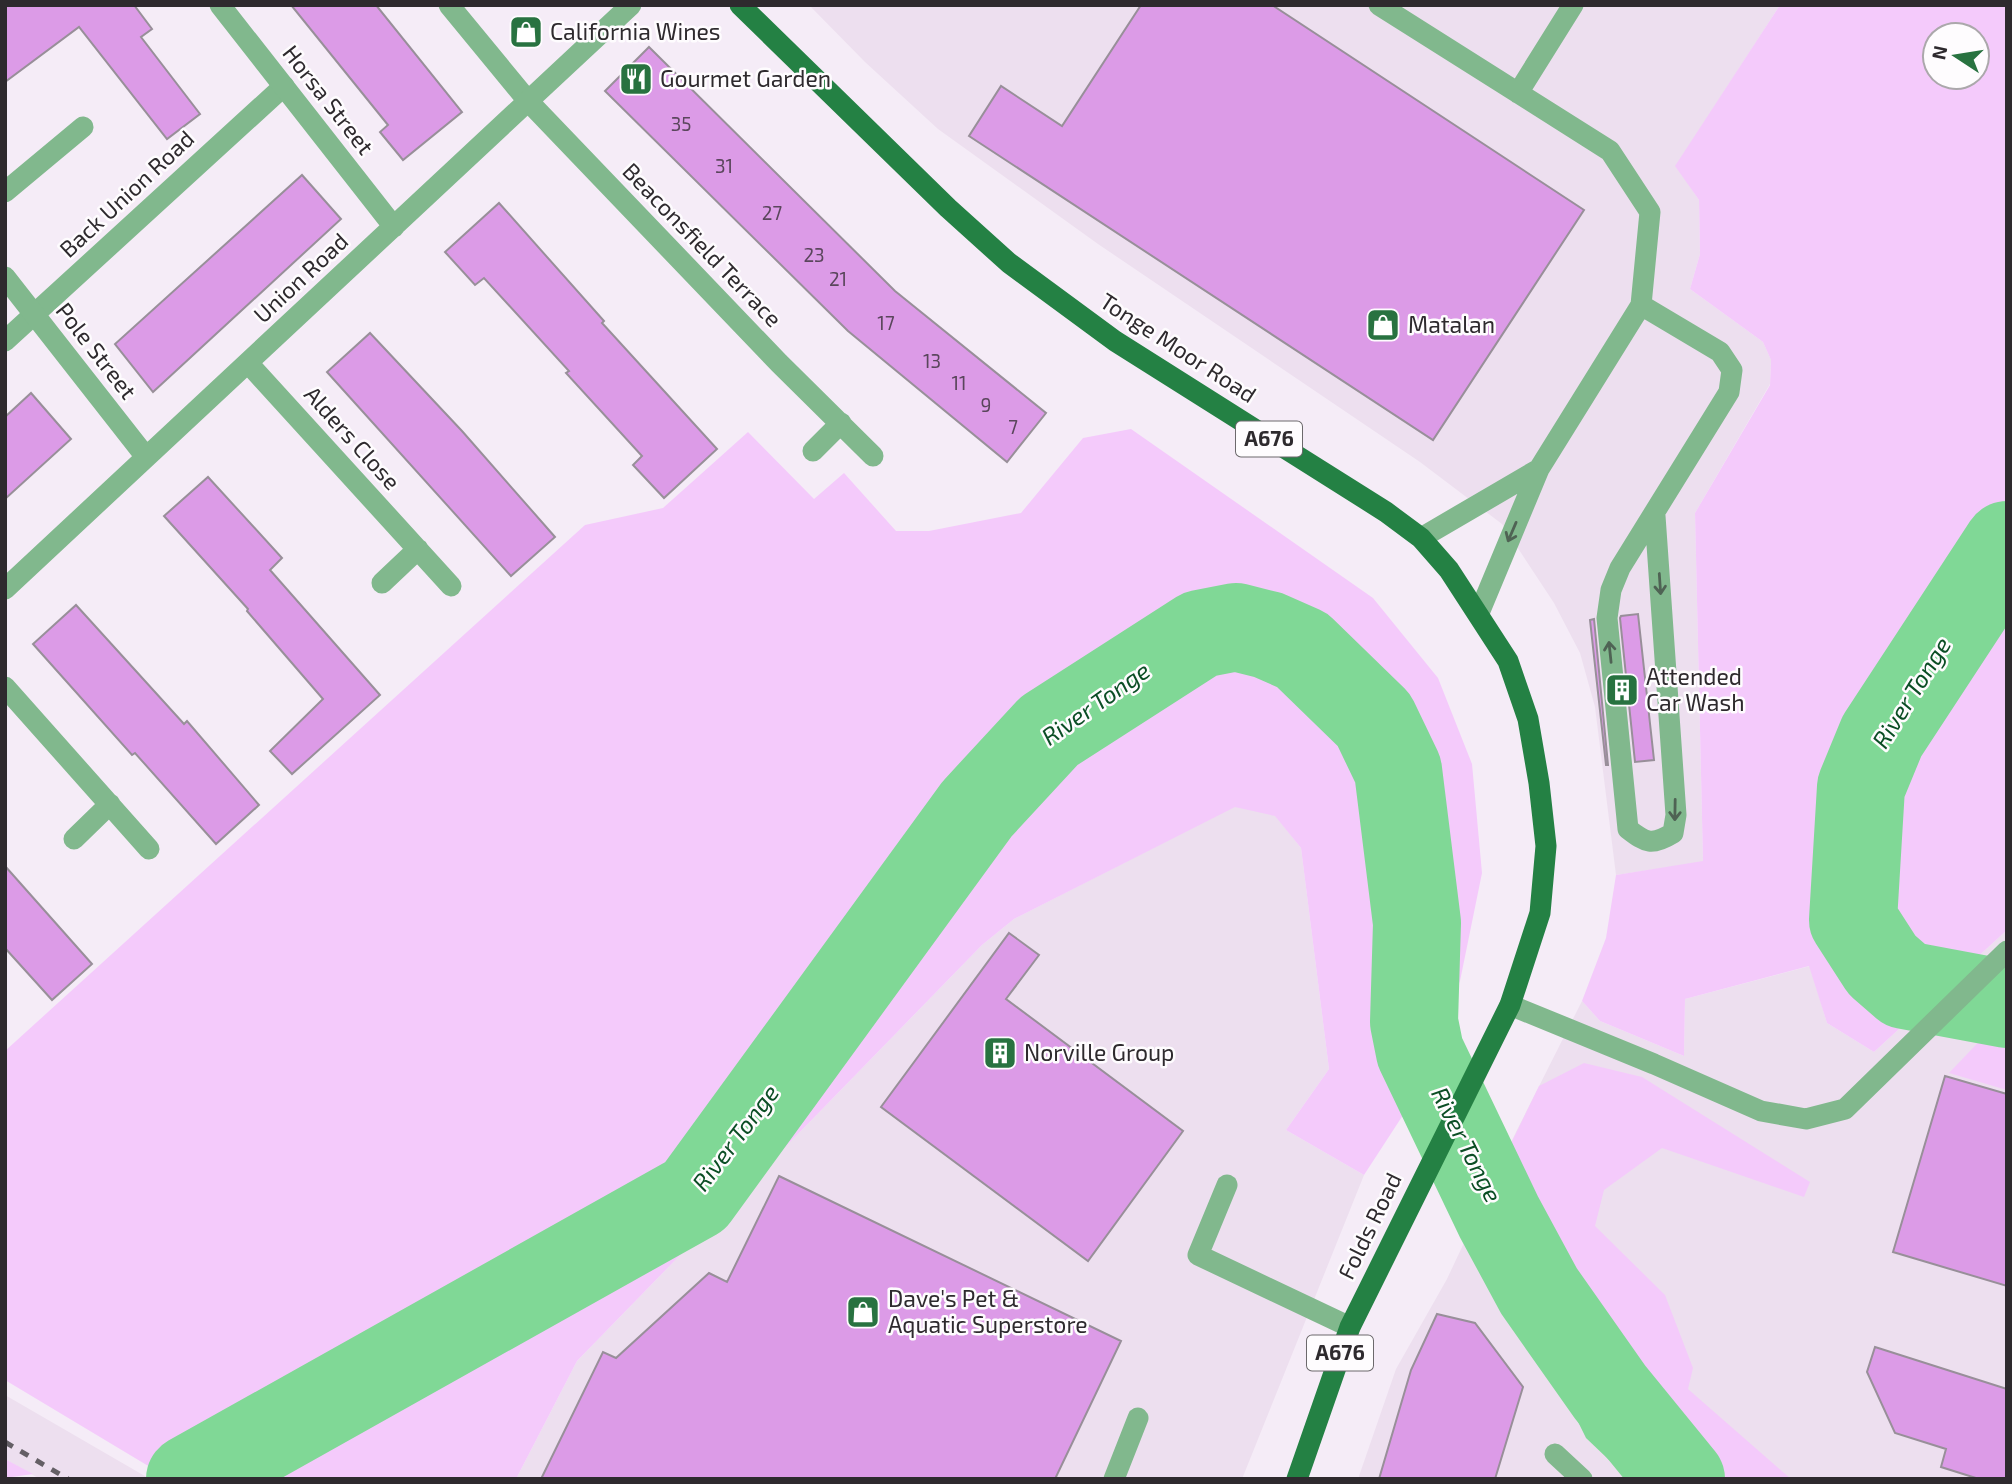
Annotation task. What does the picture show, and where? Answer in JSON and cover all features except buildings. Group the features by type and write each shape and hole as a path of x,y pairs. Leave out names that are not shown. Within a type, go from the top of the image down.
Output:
{"main road":[{"name":"Tonge Moor Road","path":"740,5 1009,264 1115,341 1386,512 1421,538 1449,570 1508,661 1528,719 1539,783 1546,846 1540,914 1510,1005"},
{"name":"Folds Road","path":"1297,1479 1350,1327 1510,1005"}],"street":[{"name":"Horsa Street","path":"220,5 394,227"},
{"name":"Beaconsfield Terrace","path":"449,5 528,101 779,363 873,456"},
{"name":"Union Road","path":"5,589 631,5"},
{"path":"1379,5 1610,151 1650,212 1641,305 1539,469 1479,613"},
{"path":"1518,93 1573,5"},
{"name":"Back Union Road","path":"5,341 284,86"},
{"path":"5,192 83,127"},
{"name":"Pole Street","path":"5,277 146,457"},
{"path":"1641,305 1720,352 1732,370 1729,392 1655,516 1620,568 1611,590 1606,618 1628,829 1643,841 1659,842 1672,833 1676,815 1655,516"},
{"name":"Alders Close","path":"247,363 451,586"},
{"path":"813,451 841,423"},
{"path":"1421,538 1539,469"},
{"path":"382,583 418,549"},
{"path":"5,687 149,849"},
{"path":"74,839 110,804"},
{"path":"1510,1005 1762,1111 1806,1119 1845,1109 2007,951"},
{"path":"1227,1185 1198,1255 1350,1327"},
{"path":"1114,1479 1138,1418"},
{"path":"1555,1454 1582,1479"}],"shaded area":[{"path":"809,5 1780,5 1676,166 1699,200 1700,254 1690,289 1763,342 1771,360 1770,384 1695,513 1703,862 1616,875 1595,707 1580,653 1554,603 1502,524 1420,462 1098,244 938,129 865,62"},
{"path":"1780,5 2007,5 2007,930 1874,1052 1827,1023 1809,966 1685,999 1684,1056 1600,1021 1582,1001 1606,938 1616,875 1703,861 1695,513 1770,385 1771,360 1763,342 1690,289 1700,254 1699,200 1675,166"},
{"path":"1131,429 1373,598 1438,678 1472,764 1482,873 1460,981 1405,1112 1364,1175 1286,1130 1329,1069 1301,848 1275,816 1235,807 1014,919 982,945 577,1361 516,1479 170,1479 5,1380 5,1051 585,525 663,508 748,432 814,499 844,473 896,531 929,531 1021,513 1083,438"},
{"path":"1235,806 1275,815 1301,848 1329,1069 1286,1130 1364,1175 1242,1479 516,1479 577,1361 982,945 1014,919"},
{"path":"2007,930 2007,1479 1358,1479 1396,1369 1447,1279 1516,1132 1582,1001 1600,1021 1684,1056 1685,999 1810,966 1827,1023 1874,1052"},
{"path":"2007,1007 2007,1032 1991,1029"},
{"path":"1991,1029 2007,1032 2007,1090 1949,1073"},
{"path":"1584,1063 1642,1077 1810,1182 1804,1197 1662,1148 1604,1190 1595,1226 1665,1295 1693,1368 1688,1389 1791,1479 1724,1479 1673,1430 1563,1271 1498,1170 1539,1086"},
{"path":"1498,1170 1563,1271 1673,1430 1724,1479 1629,1479 1586,1438 1552,1369 1465,1241"},
{"path":"5,1395 150,1479 40,1479 5,1459"},
{"path":"5,1459 33,1474 5,1478"}],"waterway":[{"name":"River Tonge","path":"2007,545 1882,736 1861,787 1853,920 1882,965 1905,985 2007,1004"},
{"name":"River Tonge","path":"190,1479 695,1196 977,809 1049,731 1200,634 1236,627 1268,635 1302,650 1374,720 1398,770 1417,923 1414,1022 1420,1052 1499,1217 1539,1291 1610,1392 1681,1479"}],"railway":[{"path":"5,1442 68,1479"}],"place":[{"name":"California Wines","path":"526,32"},
{"name":"Gourmet Garden","path":"636,79"},
{"name":"Matalan","path":"1383,325"},
{"name":"Attended Car Wash","path":"1622,690"},
{"name":"Norville Group","path":"1000,1053"},
{"name":"Dave's Pet & Aquatic Superstore","path":"863,1312"}]}
